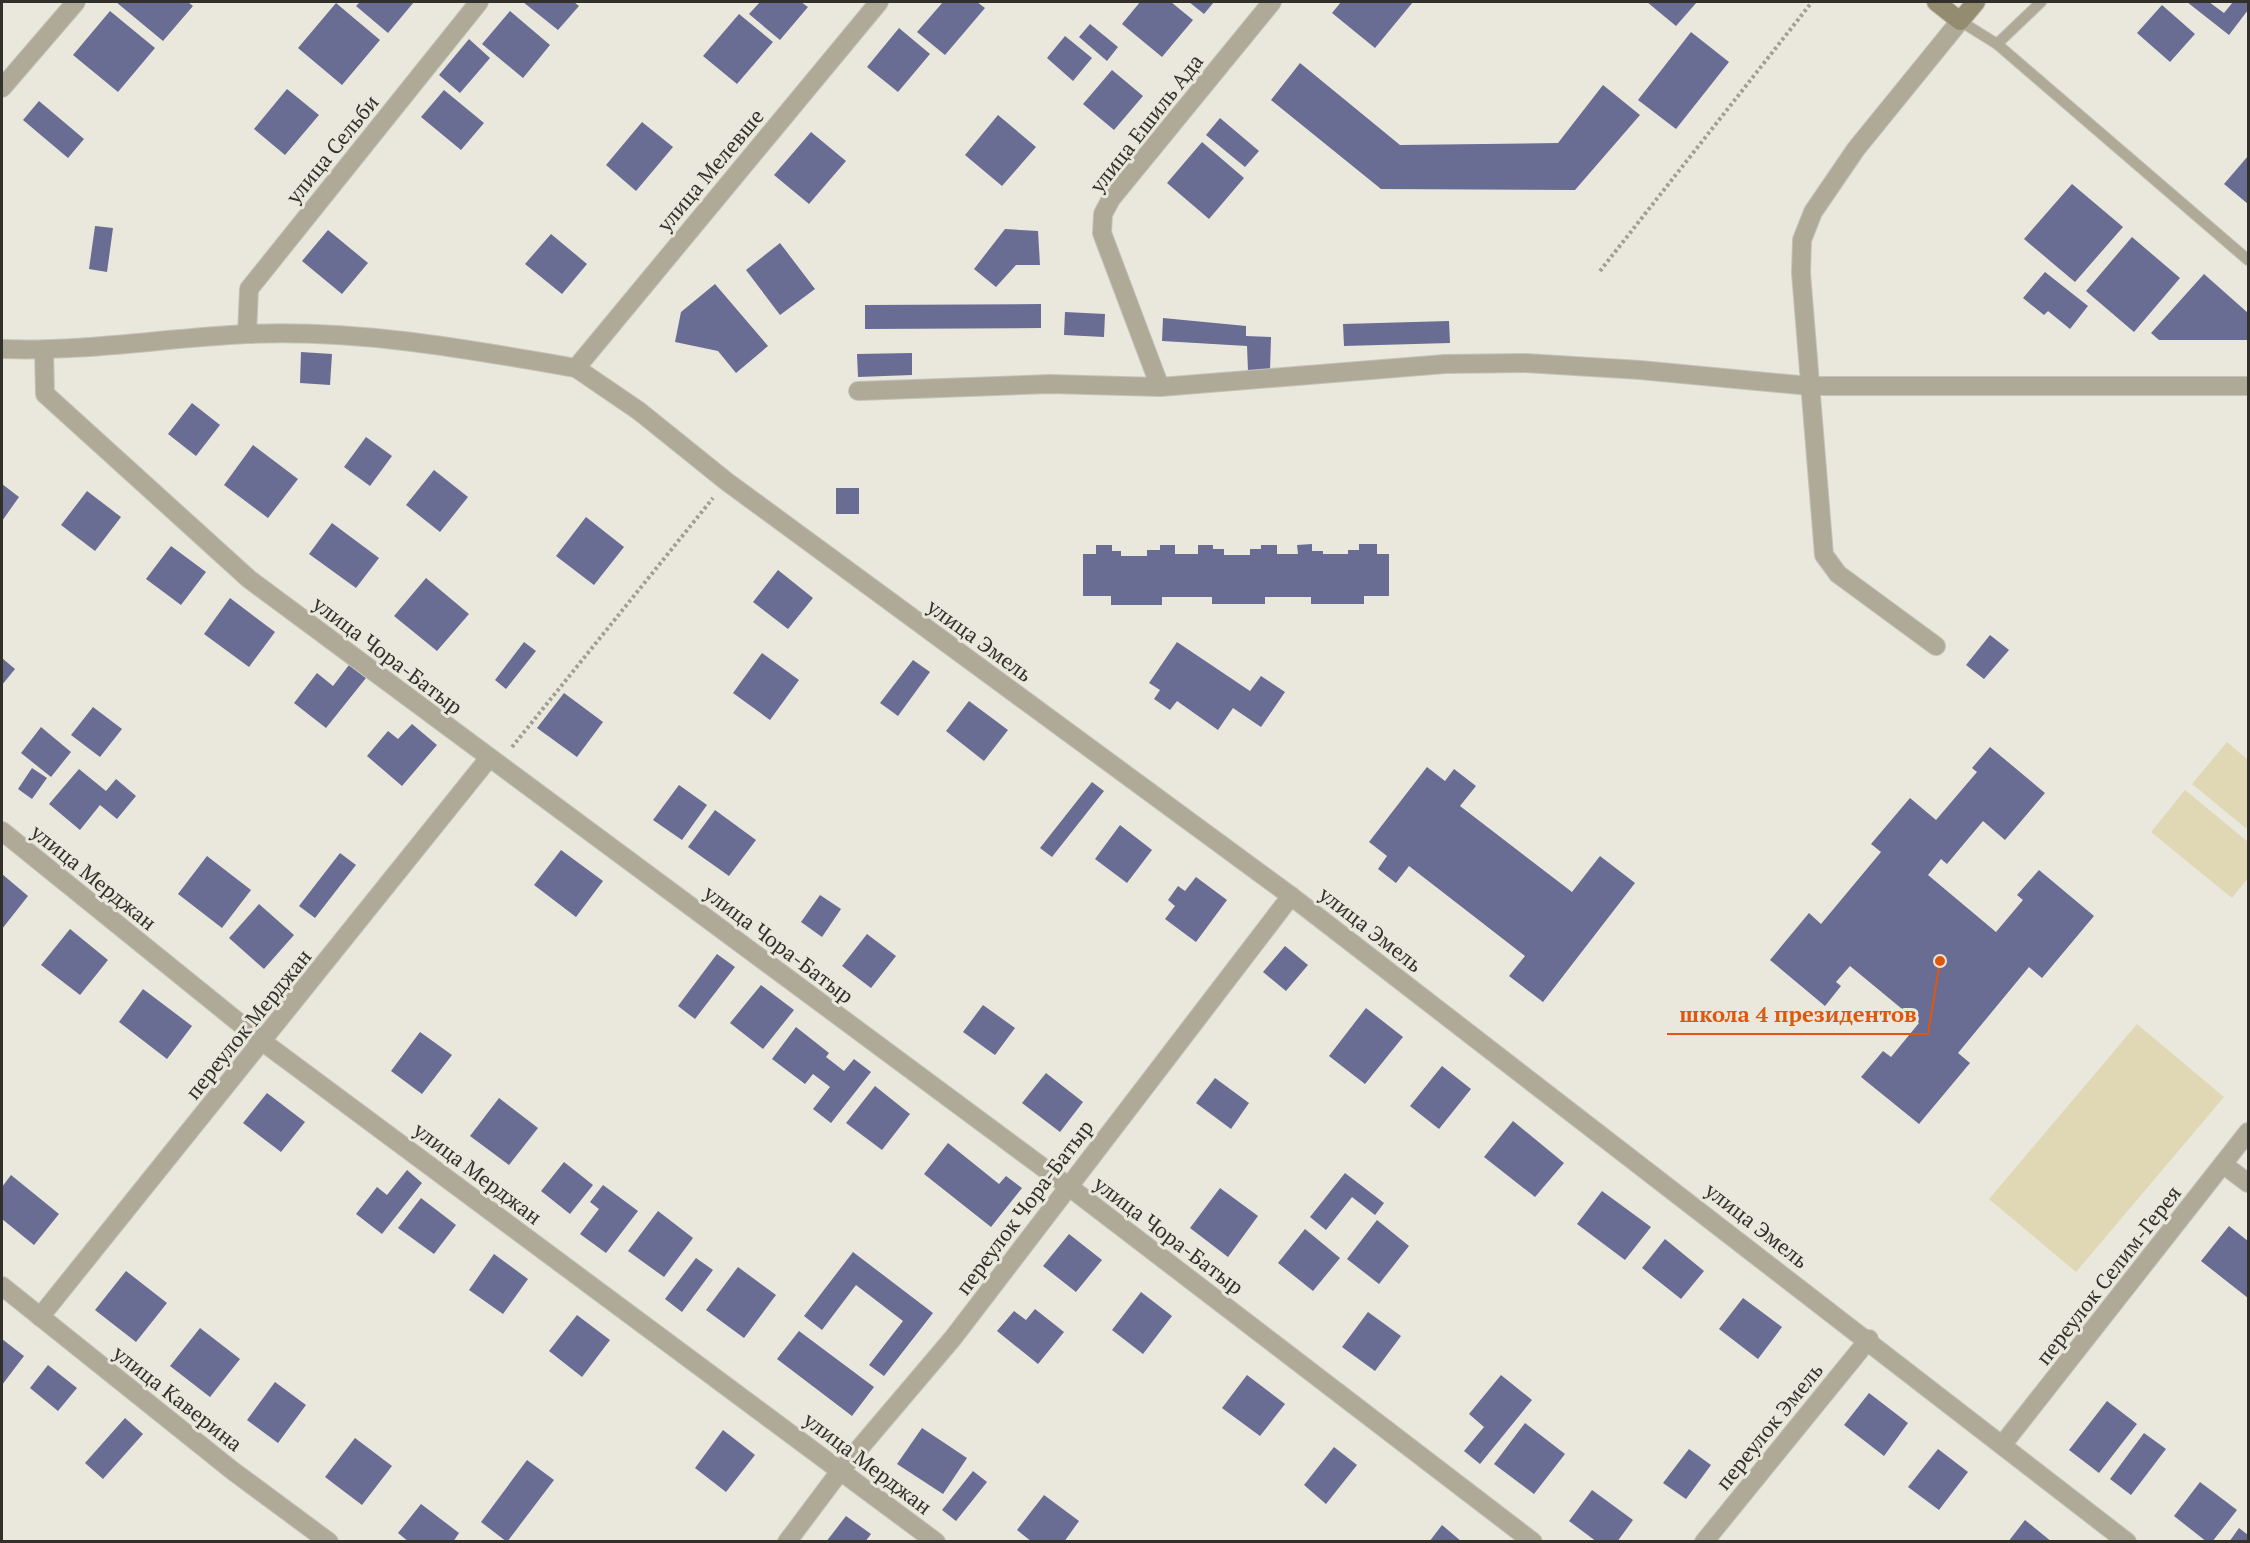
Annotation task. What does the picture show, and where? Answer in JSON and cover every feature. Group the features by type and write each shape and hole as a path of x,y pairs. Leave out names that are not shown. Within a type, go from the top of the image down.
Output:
{"main road":[{"path":"1936,2 1960,21 1976,2"}],"street":[{"path":"2,88 76,2"},
{"name":"улица Сельби","path":"247,334 249,289 479,2"},
{"name":"улица Мелевше","path":"576,368 879,2"},
{"name":"улица Ешиль Ада","path":"1160,387 1102,233 1103,214 1111,199 1272,2"},
{"path":"1936,646 1838,574 1824,555 1801,273 1802,240 1813,212 1856,149 1960,21"},
{"path":"2,349 44,351 247,334 352,335 472,350 576,368"},
{"name":"улица Чора-Батыр","path":"44,351 45,394 249,579 1068,1186 1533,1542"},
{"path":"858,391 1050,384 1160,387 1445,364 1525,363 1641,370 1810,386 2248,386"},
{"name":"улица Эмель","path":"576,368 639,411 726,481 1291,896 1869,1340 2127,1542"},
{"name":"переулок Мерджан","path":"40,1317 493,761"},
{"name":"улица Мерджан","path":"2,831 263,1042 936,1542"},
{"name":"переулок Чора-Батыр","path":"787,1542 841,1470 953,1338 1291,896"},
{"name":"переулок Селим-Герея","path":"2003,1444 2248,1132"},
{"path":"2224,1165 2248,1184"},
{"name":"улица Каверина","path":"2,1286 233,1471 329,1542"},
{"name":"переулок Эмель","path":"1704,1542 1869,1340"}],"lane":[{"path":"1997,44 2041,2"},
{"path":"1960,21 1997,44 2248,260"}],"path":[{"path":"1600,271 1812,2"},
{"path":"493,761 726,481"}],"shaded area":[{"path":"2227,742 2248,760 2248,830 2192,784"},
{"path":"2185,790 2248,842 2248,878 2232,898 2151,832"},
{"path":"2137,1024 2224,1097 2076,1272 1989,1199"}],"building":[{"path":"116,2 188,2 193,6 163,41"},
{"path":"360,2 414,2 388,33 356,6"},
{"path":"523,2 574,2 579,6 558,30"},
{"path":"760,2 801,2 808,7 780,40 749,14"},
{"path":"943,2 977,2 985,8 945,55 917,32"},
{"path":"1140,2 1171,2 1193,20 1162,57 1122,24"},
{"path":"1189,2 1214,2 1204,14"},
{"path":"1341,2 1413,2 1375,48 1332,13"},
{"path":"1647,2 1697,2 1676,26"},
{"path":"2187,2 2209,2 2224,13 2233,2 2248,2 2248,10 2229,35"},
{"path":"336,3 380,40 342,85 298,48"},
{"path":"2162,5 2195,34 2170,62 2137,33"},
{"path":"110,11 155,48 118,92 73,55"},
{"path":"510,11 550,45 523,78 482,44"},
{"path":"739,14 773,42 737,84 703,56"},
{"path":"1090,24 1118,47 1107,61 1079,37"},
{"path":"899,28 930,54 898,92 867,67"},
{"path":"1691,32 1729,62 1676,129 1638,100"},
{"path":"1065,36 1092,58 1073,81 1047,58"},
{"path":"469,39 490,58 460,93 439,75"},
{"path":"1300,63 1400,145 1558,143 1603,85 1640,115 1575,190 1381,189 1271,100"},
{"path":"1112,70 1143,96 1114,130 1083,104"},
{"path":"287,89 319,115 285,155 254,129"},
{"path":"444,90 484,123 461,150 421,117"},
{"path":"39,101 84,139 68,158 23,120"},
{"path":"998,115 1036,147 1002,186 965,155"},
{"path":"1220,118 1259,151 1245,167 1206,135"},
{"path":"642,122 673,147 636,191 606,165"},
{"path":"811,132 846,161 809,204 774,175"},
{"path":"1202,142 1244,178 1209,219 1167,183"},
{"path":"2248,156 2248,204 2224,184"},
{"path":"2072,184 2123,227 2075,282 2024,239"},
{"path":"95,226 113,228 107,272 89,269"},
{"path":"1005,229 1038,231 1040,265 1016,265 996,287 974,269"},
{"path":"328,230 368,263 342,294 302,261"},
{"path":"551,234 587,264 562,294 525,264"},
{"path":"2132,237 2180,278 2134,332 2086,291"},
{"path":"780,243 815,289 780,315 746,270"},
{"path":"2045,272 2088,306 2070,329 2048,311 2044,315 2023,298"},
{"path":"2204,274 2248,313 2248,340 2159,340 2151,333"},
{"path":"715,284 768,346 736,373 718,351 675,342 681,312"},
{"path":"1041,304 1041,328 865,329 865,305"},
{"path":"1065,312 1105,314 1104,337 1064,335"},
{"path":"1163,318 1246,326 1246,336 1271,337 1270,371 1248,371 1247,346 1162,341"},
{"path":"1449,321 1450,343 1344,346 1343,324"},
{"path":"301,352 332,354 330,385 300,383"},
{"path":"912,353 912,375 858,377 857,354"},
{"path":"192,403 220,425 196,456 168,434"},
{"path":"366,437 392,456 370,486 344,467"},
{"path":"253,445 298,479 268,518 224,485"},
{"path":"434,470 468,497 440,532 406,505"},
{"path":"2,484 19,497 2,521"},
{"path":"836,488 859,488 859,514 836,514"},
{"path":"87,491 121,517 95,551 61,525"},
{"path":"586,517 624,547 594,585 556,556"},
{"path":"332,523 379,558 356,588 309,554"},
{"path":"1312,544 1312,551 1323,551 1323,554 1348,554 1348,550 1359,550 1359,544 1377,544 1377,554 1389,554 1389,596 1364,596 1364,604 1311,604 1311,597 1265,597 1265,604 1212,604 1212,597 1162,597 1162,605 1111,605 1111,596 1083,596 1083,554 1096,554 1096,545 1112,545 1112,551 1121,551 1121,556 1147,556 1147,550 1160,550 1160,545 1175,545 1175,554 1198,554 1198,545 1213,545 1213,549 1224,549 1224,555 1250,555 1250,549 1261,549 1261,545 1277,545 1277,554 1298,554 1297,545"},
{"path":"171,546 206,572 181,605 146,579"},
{"path":"778,570 813,598 788,629 753,602"},
{"path":"426,578 469,614 437,651 394,616"},
{"path":"230,598 275,632 249,667 204,634"},
{"path":"1990,635 2009,650 1984,679 1966,665"},
{"path":"524,642 536,651 506,689 495,680"},
{"path":"1177,642 1250,691 1261,676 1285,692 1261,727 1233,708 1218,730 1177,701 1170,710 1154,699 1160,690 1149,683"},
{"path":"762,653 799,680 770,720 733,693"},
{"path":"2,658 15,669 2,685"},
{"path":"913,660 930,672 898,716 880,703"},
{"path":"349,665 366,678 326,728 294,703 317,673 333,686"},
{"path":"564,693 603,722 577,757 537,728"},
{"path":"969,701 1008,730 984,761 946,731"},
{"path":"93,707 122,729 100,757 71,735"},
{"path":"412,724 437,745 402,786 367,756 388,731 398,739"},
{"path":"41,727 71,752 51,777 21,753"},
{"path":"1990,747 2045,793 2005,840 1983,821 1947,864 1941,859 1928,875 1996,932 2023,900 2017,895 2039,870 2094,916 2042,978 2029,967 1958,1053 1970,1063 1919,1124 1861,1077 1883,1051 1891,1057 1919,1023 1850,966 1836,982 1841,986 1825,1006 1770,960 1809,913 1821,924 1881,852 1871,844 1910,798 1936,820 1977,772 1972,768"},
{"path":"1427,767 1445,781 1454,769 1476,786 1460,806 1572,892 1600,856 1635,883 1543,1002 1509,976 1525,956 1409,866 1396,883 1378,869 1387,856 1369,842"},
{"path":"32,768 47,778 32,799 18,789"},
{"path":"79,769 106,791 116,779 136,796 117,819 100,805 80,830 49,804"},
{"path":"1092,782 1104,791 1052,857 1040,848"},
{"path":"679,785 707,805 682,840 653,820"},
{"path":"715,810 756,840 729,876 688,847"},
{"path":"1120,825 1152,850 1127,883 1095,859"},
{"path":"561,850 603,881 576,917 534,885"},
{"path":"340,853 356,865 315,918 299,906"},
{"path":"207,856 251,890 222,928 178,894"},
{"path":"2,874 28,896 2,929"},
{"path":"1196,877 1227,900 1196,942 1165,919 1175,906 1168,900 1178,886 1185,891"},
{"path":"820,895 841,909 822,937 801,922"},
{"path":"259,904 294,935 264,969 229,938"},
{"path":"70,929 108,960 80,995 41,965"},
{"path":"867,934 896,956 871,988 842,966"},
{"path":"1285,946 1308,965 1286,991 1263,972"},
{"path":"717,954 735,967 695,1019 678,1006"},
{"path":"761,985 794,1010 763,1049 730,1023"},
{"path":"143,989 192,1026 167,1059 119,1022"},
{"path":"983,1005 1015,1028 995,1055 963,1032"},
{"path":"1366,1008 1403,1037 1365,1084 1329,1056"},
{"path":"796,1027 829,1053 826,1057 844,1071 854,1059 871,1072 831,1123 813,1109 830,1087 813,1074 805,1084 772,1059"},
{"path":"420,1032 452,1055 422,1094 391,1071"},
{"path":"1442,1066 1471,1089 1439,1129 1410,1106"},
{"path":"1046,1073 1083,1102 1060,1132 1022,1103"},
{"path":"1215,1078 1249,1103 1231,1129 1196,1103"},
{"path":"875,1086 910,1114 882,1150 846,1123"},
{"path":"267,1093 305,1122 281,1152 243,1123"},
{"path":"499,1098 538,1128 509,1165 470,1136"},
{"path":"1513,1121 1564,1163 1535,1197 1484,1157"},
{"path":"948,1143 999,1184 1006,1176 1022,1188 991,1227 924,1174"},
{"path":"564,1162 593,1185 570,1214 541,1191"},
{"path":"407,1170 422,1183 382,1234 356,1214 377,1187 387,1195"},
{"path":"1345,1173 1384,1203 1375,1215 1352,1197 1326,1230 1310,1217"},
{"path":"11,1175 59,1214 34,1245 2,1219 2,1187"},
{"path":"603,1185 638,1211 606,1253 580,1234 599,1209 590,1202"},
{"path":"1220,1188 1258,1216 1228,1257 1190,1228"},
{"path":"1602,1191 1651,1227 1625,1260 1577,1224"},
{"path":"421,1198 456,1225 434,1254 398,1228"},
{"path":"658,1211 693,1238 664,1277 628,1251"},
{"path":"1377,1220 1409,1246 1379,1284 1347,1259"},
{"path":"2229,1226 2248,1241 2248,1298 2201,1261"},
{"path":"1305,1229 1340,1258 1313,1291 1278,1263"},
{"path":"1069,1234 1102,1260 1076,1292 1043,1266"},
{"path":"1665,1239 1704,1271 1681,1299 1642,1268"},
{"path":"853,1252 933,1313 884,1376 869,1365 903,1321 856,1285 822,1330 804,1316"},
{"path":"494,1254 528,1279 503,1314 469,1290"},
{"path":"696,1258 713,1270 682,1312 665,1299"},
{"path":"738,1267 776,1295 744,1338 706,1310"},
{"path":"126,1271 167,1303 136,1342 95,1310"},
{"path":"1141,1292 1172,1316 1143,1354 1112,1330"},
{"path":"1743,1298 1782,1327 1758,1359 1719,1329"},
{"path":"1035,1309 1064,1332 1038,1364 997,1331 1014,1311 1026,1320"},
{"path":"1368,1312 1401,1336 1375,1371 1342,1347"},
{"path":"577,1315 610,1340 582,1377 549,1351"},
{"path":"200,1328 240,1359 210,1397 170,1366"},
{"path":"799,1331 874,1387 852,1416 777,1359"},
{"path":"2,1339 24,1356 2,1385"},
{"path":"48,1365 77,1388 58,1411 30,1388"},
{"path":"1247,1375 1285,1404 1260,1436 1222,1408"},
{"path":"1501,1375 1532,1400 1480,1464 1464,1451 1484,1427 1469,1414"},
{"path":"275,1382 306,1405 278,1443 247,1420"},
{"path":"1869,1393 1908,1423 1884,1456 1844,1425"},
{"path":"2107,1401 2137,1424 2099,1473 2069,1450"},
{"path":"125,1418 143,1434 103,1479 85,1463"},
{"path":"1525,1423 1565,1454 1534,1494 1494,1464"},
{"path":"922,1428 967,1458 943,1494 897,1464"},
{"path":"723,1430 755,1455 726,1492 695,1468"},
{"path":"2144,1433 2166,1449 2131,1495 2110,1479"},
{"path":"355,1438 392,1466 362,1505 325,1477"},
{"path":"1334,1447 1357,1465 1326,1504 1304,1485"},
{"path":"1689,1449 1711,1465 1686,1499 1663,1483"},
{"path":"1938,1449 1968,1472 1939,1510 1908,1487"},
{"path":"527,1460 554,1480 507,1542 481,1522"},
{"path":"973,1471 987,1482 956,1521 942,1510"},
{"path":"2200,1482 2237,1510 2212,1542 2207,1542 2174,1516"},
{"path":"1592,1490 1633,1520 1617,1542 1597,1542 1569,1521"},
{"path":"1044,1495 1079,1521 1064,1542 1032,1542 1017,1530"},
{"path":"421,1504 459,1533 453,1542 409,1542 398,1533"},
{"path":"846,1516 871,1534 865,1542 826,1542"},
{"path":"2025,1520 2052,1542 2008,1542"},
{"path":"1442,1525 1462,1542 1429,1542"},
{"path":"2239,1528 2248,1535 2248,1542 2229,1542"}],"place":[{"name":"школа 4 президентов","path":"1940,961"}]}
